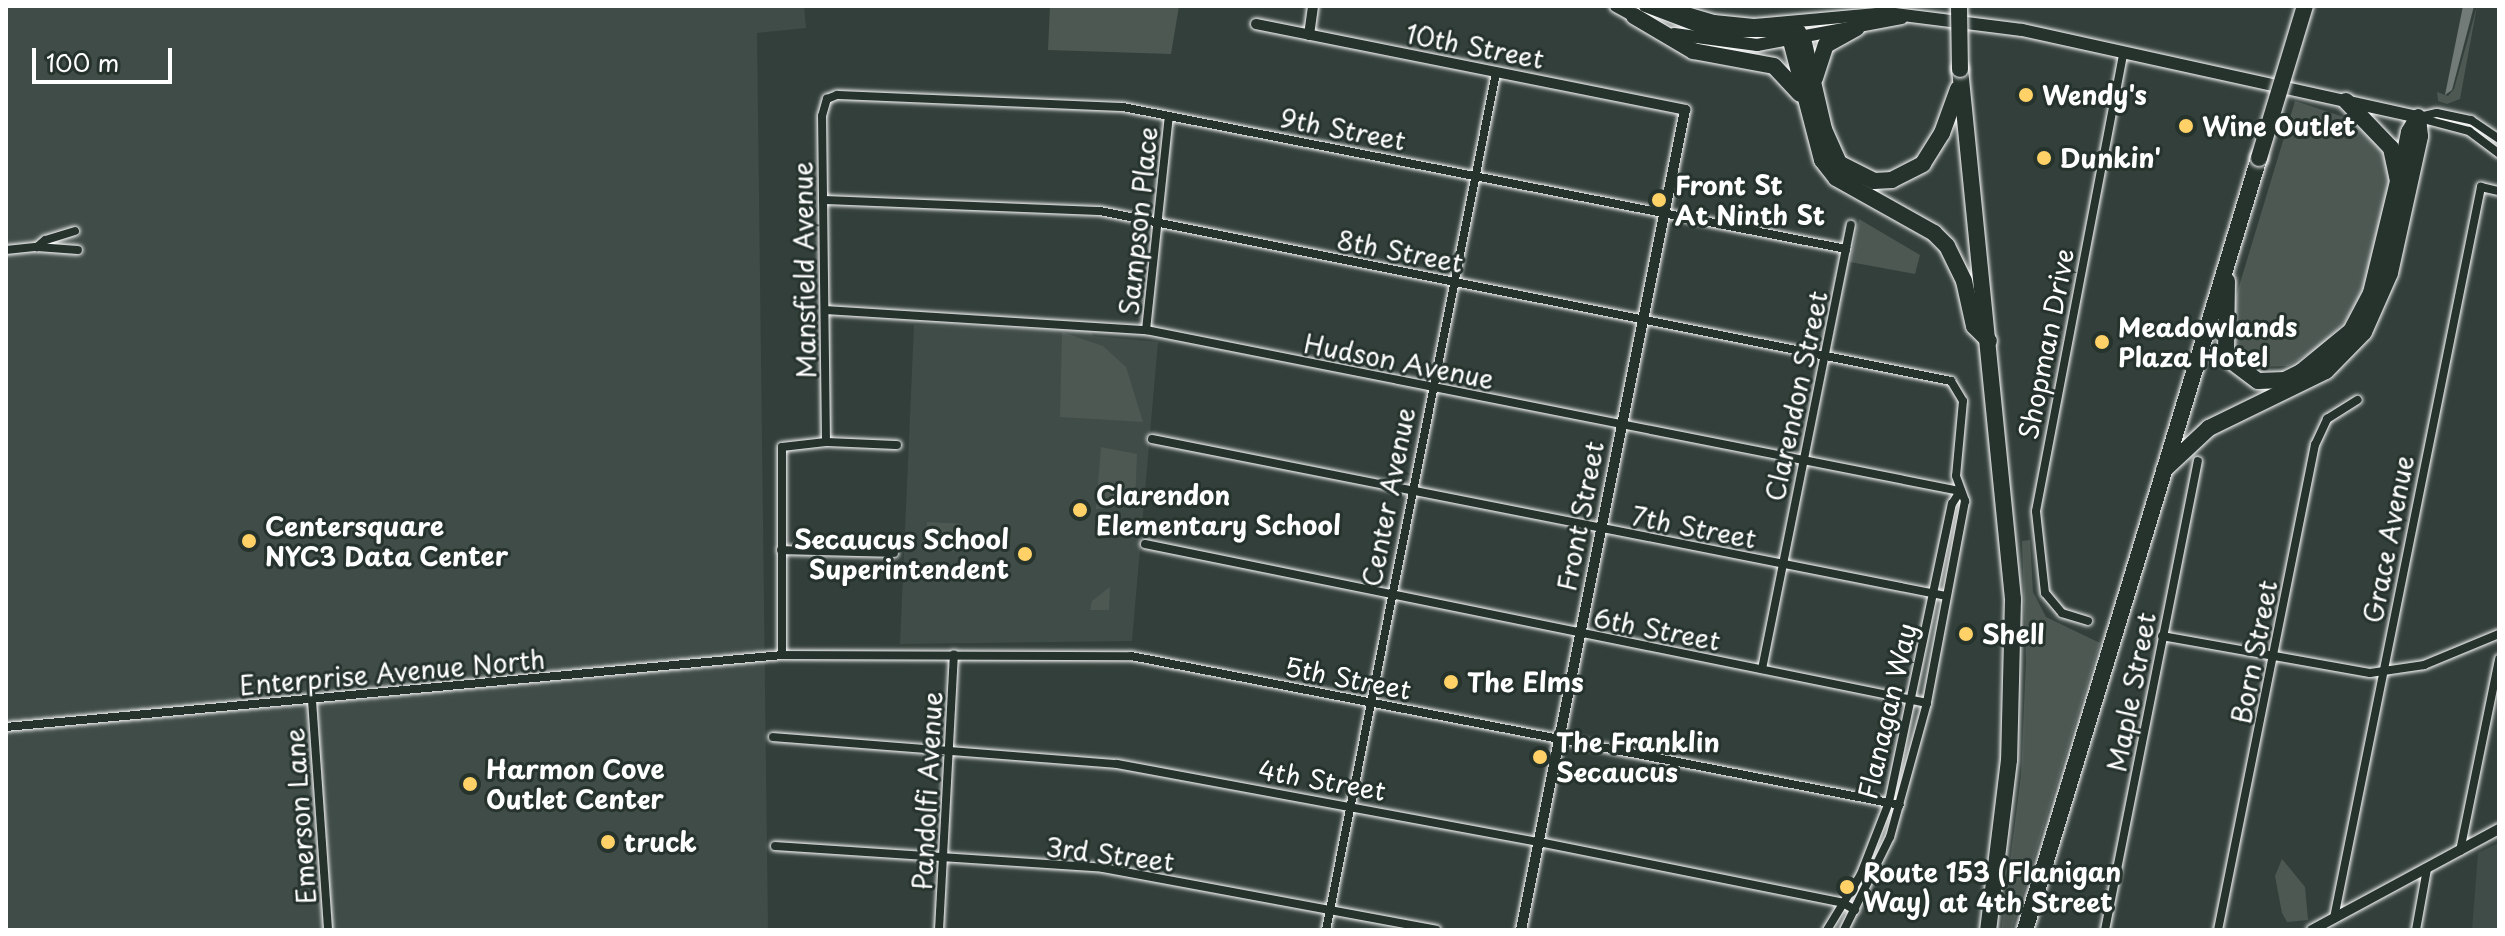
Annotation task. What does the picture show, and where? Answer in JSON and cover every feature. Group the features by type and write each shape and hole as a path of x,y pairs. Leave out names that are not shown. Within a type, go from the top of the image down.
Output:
{"highway":[{"path":"1959,6 1960,74 2009,522 2013,667 2004,815 1988,930"},
{"path":"2025,930 2305,6"},
{"path":"1640,11 1693,51 1774,66 1811,99 1839,163 1864,178 1892,180 1923,164 1933,150 1960,74"},
{"path":"1811,99 1817,64 1826,45 1861,22"},
{"path":"1797,37 1811,99 1816,146 1836,178 1934,233 1947,246 1964,281 1974,326 1989,341"},
{"path":"2346,101 2391,148 2397,165 2396,198"},
{"path":"2229,256 2222,330 2226,357 2258,381 2285,380 2336,347 2363,312 2396,198 2409,132 2418,117"},
{"path":"2161,474 2209,428 2311,380 2364,332 2390,273 2420,136 2418,117"}],"main road":[{"path":"1616,6 1711,31 1797,37 1861,22"},
{"path":"1663,6 1714,21 1754,25 1902,18 2022,30 2418,117"}],"street":[{"path":"1309,35 1313,6"},
{"name":"10th Street","path":"1256,24 1685,110"},
{"name":"Shopman Drive","path":"2088,621 2062,613 2049,600 2037,553 2036,511 2124,51"},
{"name":"Center Avenue","path":"1326,930 1409,493 1496,73"},
{"name":"9th Street","path":"827,99 837,95 1111,106 1846,249"},
{"name":"Mansfield Avenue","path":"826,442 822,116 827,99"},
{"name":"Front Street","path":"1521,930 1685,110"},
{"path":"2418,117 2437,113 2471,120 2499,139"},
{"name":"Sampson Place","path":"1146,330 1155,223 1169,116"},
{"path":"2418,117 2469,131 2499,154"},
{"name":"Grace Avenue","path":"2334,918 2481,187 2499,191"},
{"name":"8th Street","path":"823,200 1100,211 1944,378 1959,390"},
{"name":"Clarendon Street","path":"1762,669 1851,225"},
{"path":"37,247 75,231"},
{"path":"6,250 37,247 78,250"},
{"name":"Hudson Avenue","path":"825,310 1146,330 1430,389 1960,491"},
{"name":"Flanagan Way","path":"1844,930 1881,858 1914,758 1927,703 1965,501 1956,476 1964,415 1959,390"},
{"name":"Born Street","path":"2218,930 2317,440 2327,419 2357,400"},
{"name":"7th Street","path":"1152,439 1409,493 1946,596"},
{"path":"782,655 782,447 826,442 897,445"},
{"name":"Maple Street","path":"2105,930 2198,461"},
{"name":"Flanagan Way","path":"1827,930 1870,853 1889,802 1902,755 1952,504 1960,491"},
{"name":"6th Street","path":"1145,544 1389,597 1927,703"},
{"path":"781,550 894,553"},
{"path":"2162,636 2273,658 2382,673 2424,665 2499,634"},
{"path":"1923,647 1936,650"},
{"name":"Pandolfi Avenue","path":"939,930 954,654"},
{"name":"5th Street","path":"782,655 1137,656 1900,805"},
{"name":"Enterprise Avenue North","path":"6,727 782,655"},
{"path":"2460,851 2499,659"},
{"name":"Emerson Lane","path":"312,700 328,930"},
{"name":"4th Street","path":"773,737 1117,764 1539,842 1843,903 1855,910"},
{"path":"1902,755 1914,758"},
{"path":"2312,930 2499,829"},
{"name":"3rd Street","path":"775,846 1103,868 1436,930"},
{"path":"1870,853 1881,858"},
{"path":"2416,930 2427,869"}],"shaded area":[{"path":"6,6 804,6 806,28 757,33 768,930 6,930"},
{"path":"1050,6 1179,6 1171,54 1048,50"},
{"path":"2463,6 2474,6 2452,90 2445,95"},
{"path":"2477,6 2460,99 2447,104 2438,101 2437,92 2448,96 2454,89"},
{"path":"2295,101 2350,119 2380,147 2392,177 2366,285 2346,320 2320,347 2288,366 2256,367 2232,346 2231,313"},
{"path":"1859,219 1920,255 1915,274 1850,262"},
{"path":"914,325 1091,331 1093,336 1158,342 1132,641 900,644"},
{"path":"1062,332 1103,346 1126,367 1143,422 1060,417"},
{"path":"1101,447 1137,454 1135,505 1096,509"},
{"path":"927,522 962,524 960,552 926,550"},
{"path":"2030,540 2033,592 2046,617 2100,643 2012,930 2001,930 2021,776 2026,661 2022,541"},
{"path":"1110,587 1109,610 1090,610 1092,601"},
{"path":"2499,843 2499,930 2472,930 2478,853"},
{"path":"2282,859 2305,887 2308,920 2287,922 2282,913 2275,876"}],"place":[{"name":"Wendy's","path":"2026,95"},
{"name":"Wine Outlet","path":"2186,126"},
{"name":"Dunkin'","path":"2044,158"},
{"name":"Front St At Ninth St","path":"1659,200"},
{"name":"Meadowlands Plaza Hotel","path":"2102,342"},
{"name":"Clarendon Elementary School","path":"1080,510"},
{"name":"Centersquare NYC3 Data Center","path":"249,541"},
{"name":"Secaucus School Superintendent","path":"1025,554"},
{"name":"Shell","path":"1966,634"},
{"name":"The Elms","path":"1451,682"},
{"name":"The Franklin Secaucus","path":"1540,757"},
{"name":"Harmon Cove Outlet Center","path":"470,784"},
{"name":"truck","path":"608,842"},
{"name":"Route 153 (Flanigan Way) at 4th Street","path":"1847,887"}]}
